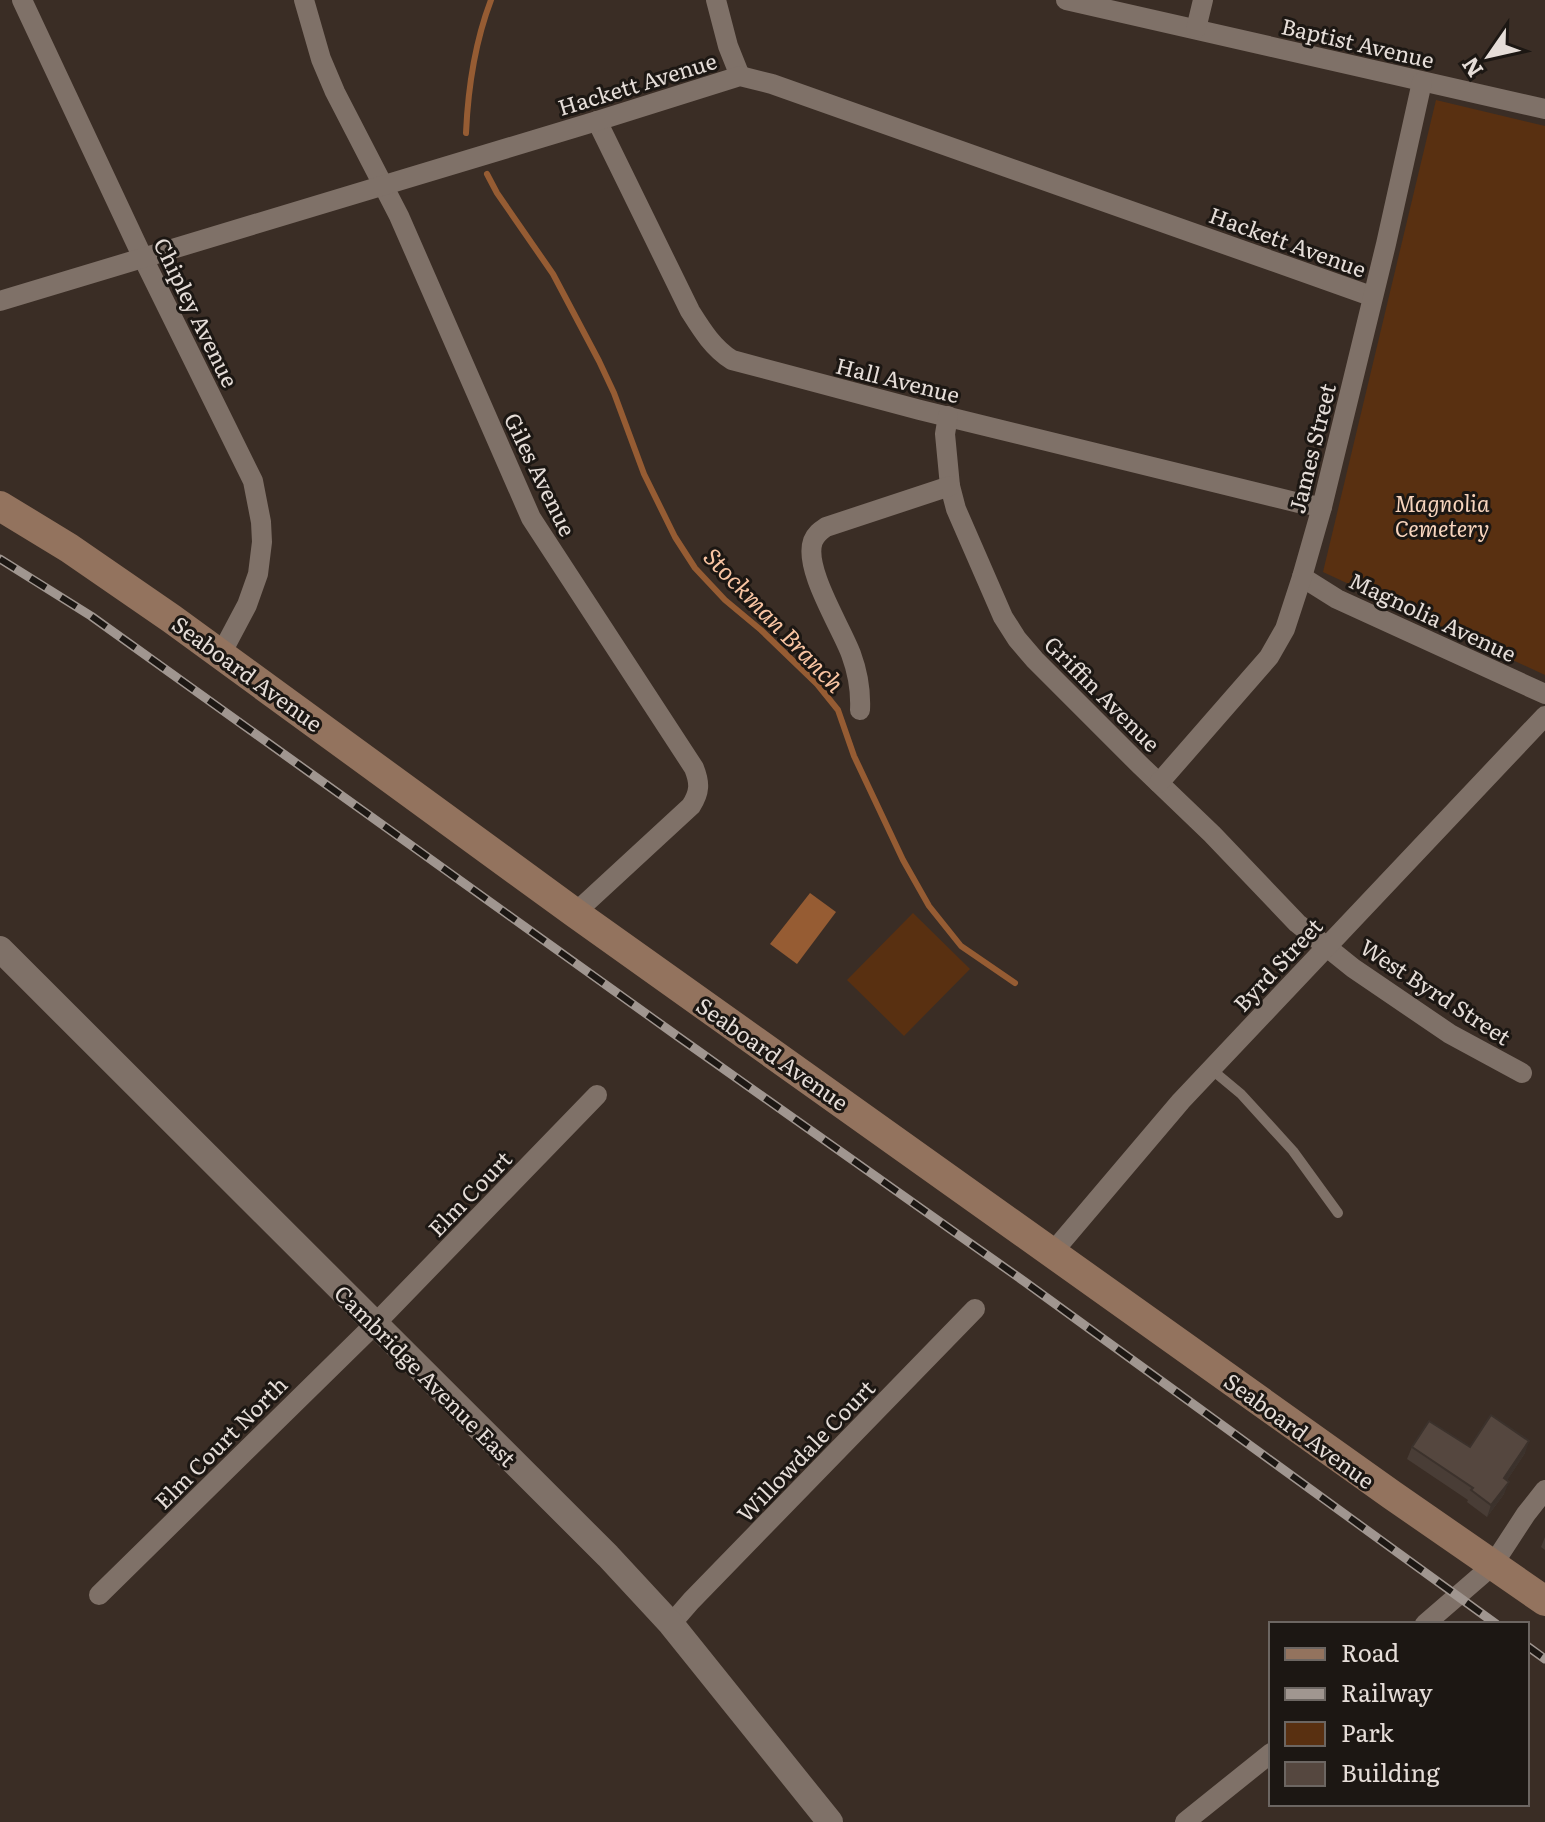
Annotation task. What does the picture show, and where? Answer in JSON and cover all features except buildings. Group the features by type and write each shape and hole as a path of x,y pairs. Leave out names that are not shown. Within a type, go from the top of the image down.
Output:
{"main road":[{"name":"Seaboard Avenue","path":"0,506 69,548 221,654 575,913 1545,1601"}],"street":[{"name":"Chipley Avenue","path":"22,0 143,258 253,481 262,542 258,574 247,605 221,654"},
{"name":"Giles Avenue","path":"304,0 321,59 335,92 406,231 531,518 699,780 697,795 691,806 575,913"},
{"path":"716,0 728,46 740,76"},
{"name":"Baptist Avenue","path":"1066,0 1545,109"},
{"path":"1196,29 1203,0"},
{"name":"Hackett Avenue","path":"0,301 740,76 772,84 1371,296"},
{"name":"James Street","path":"1159,783 1269,657 1285,629 1322,507 1422,82"},
{"name":"Hall Avenue","path":"597,121 690,311 705,336 721,353 740,363 1322,507"},
{"name":"Griffin Avenue","path":"948,416 945,434 950,486 956,509 992,595 1017,639 1297,923 1326,946"},
{"path":"860,710 857,673 850,651 814,568 814,538 826,527 950,486"},
{"name":"Magnolia Avenue","path":"1302,577 1337,599 1545,694"},
{"name":"Byrd Street","path":"1052,1253 1181,1101 1545,716"},
{"name":"West Byrd Street","path":"1326,946 1450,1034 1522,1073"},
{"name":"Cambridge Avenue East","path":"0,949 608,1556 671,1624 830,1822"},
{"name":"Elm Court","path":"375,1324 597,1095"},
{"name":"Willowdale Court","path":"671,1624 975,1309"},
{"name":"Elm Court North","path":"99,1595 375,1324"},
{"path":"1427,1622 1492,1566 1545,1490"},
{"path":"1185,1822 1269,1755"}],"lane":[{"path":"1211,1069 1241,1094 1293,1151 1338,1213"}],"green space":[{"name":"Magnolia Cemetery","path":"1436,100 1545,126 1545,675 1323,572"},
{"path":"913,913 970,969 904,1036 847,980"}],"shaded area":[{"path":"810,893 836,912 797,964 770,944"}],"waterway":[{"name":"Stockman Branch","path":"466,133 473,65 491,0"},
{"name":"Stockman Branch","path":"487,174 553,274 599,361 644,474 675,537 695,568 725,600 817,684 838,710 854,756 903,860 929,906 961,946 1015,983"}],"railway":[{"path":"0,559 91,616 1025,1282 1493,1622"},
{"path":"1529,1647 1545,1659"}]}
